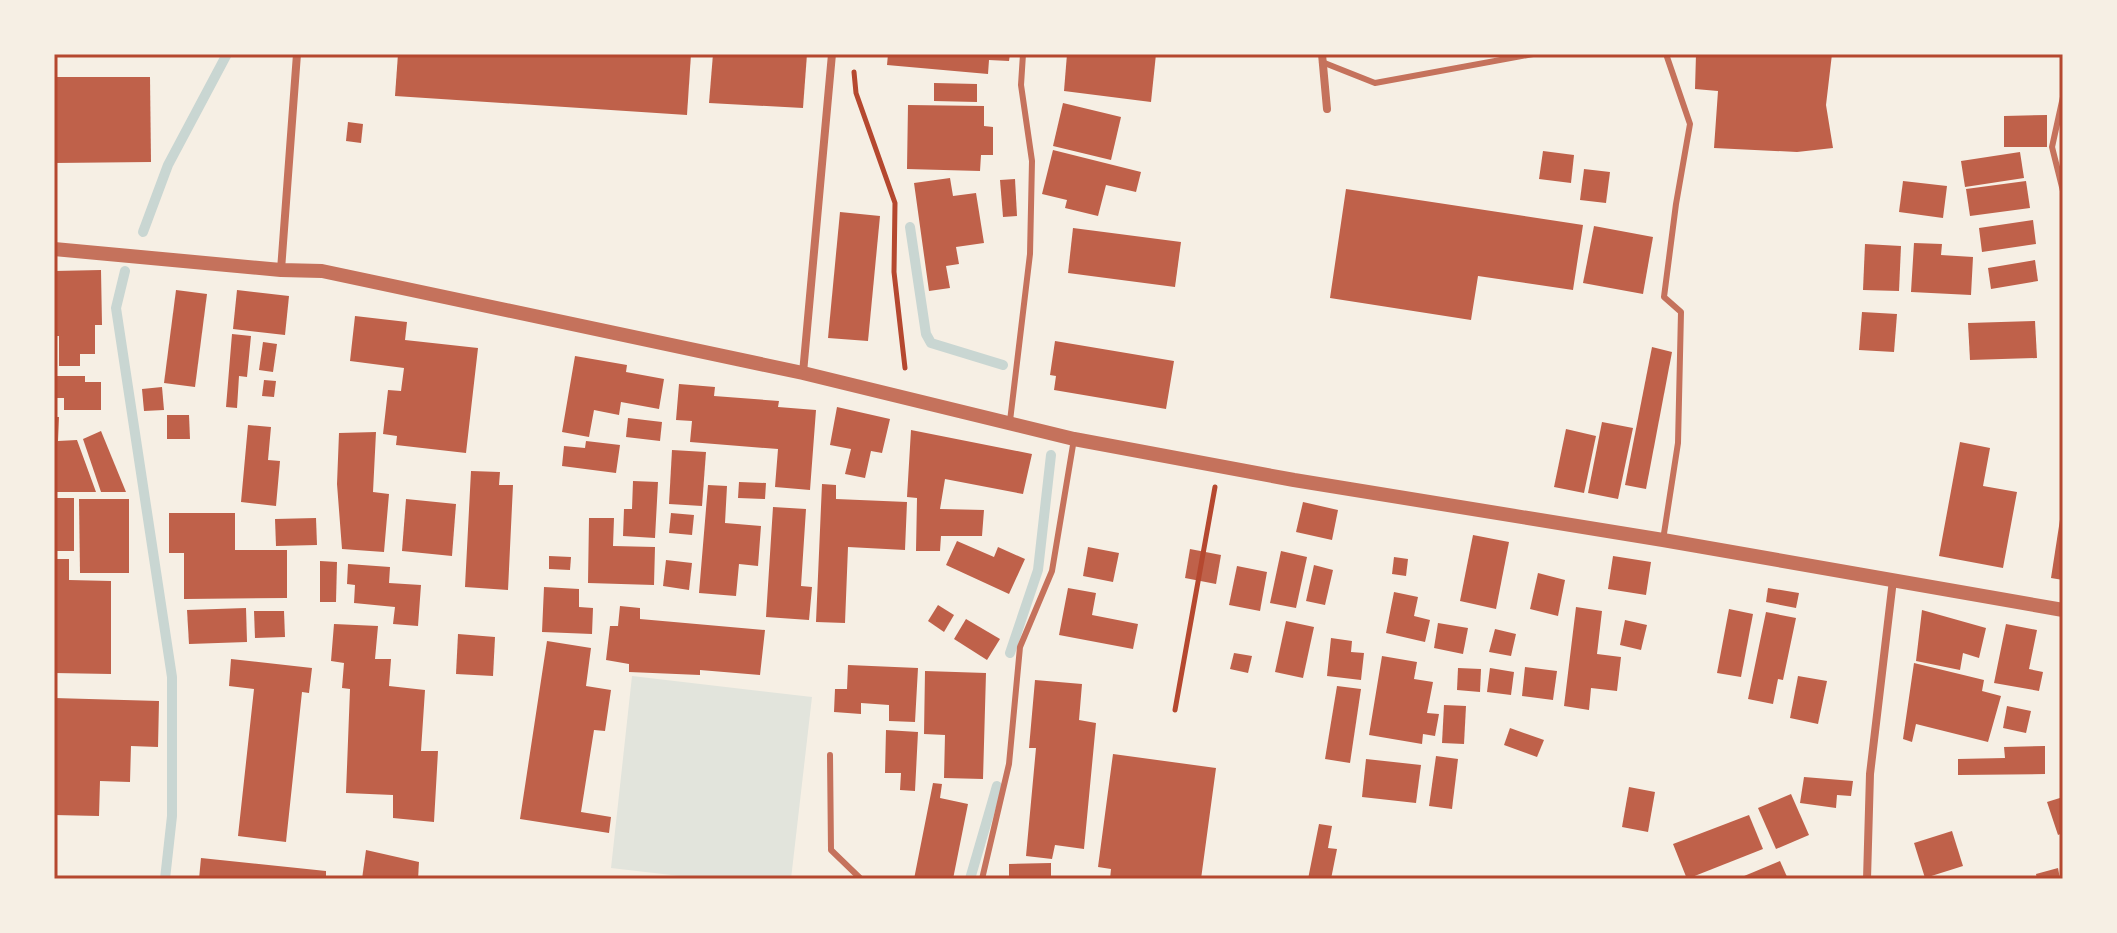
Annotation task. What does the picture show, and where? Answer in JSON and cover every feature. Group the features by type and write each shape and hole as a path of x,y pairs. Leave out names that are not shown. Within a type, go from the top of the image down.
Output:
{"street":[{"path":"281,270 297,54"},
{"path":"803,373 832,54"},
{"path":"1322,58 1327,109"},
{"path":"54,249 322,271 803,373 1074,439 2063,610"},
{"path":"1867,879 1870,774 1893,580"}],"lane":[{"path":"1010,425 1030,254 1032,161 1021,85 1023,54"},
{"path":"1322,58 1375,83 1533,54"},
{"path":"1663,540 1678,443 1681,312 1664,297 1690,124 1666,54"},
{"path":"2063,97 2052,147 2063,191"},
{"path":"982,879 1009,764 1020,647 1052,571 1074,439"},
{"path":"830,755 831,850 861,879"}],"path":[{"path":"853,67 856,93 895,203 894,272 905,368"},
{"path":"1175,710 1218,466"}],"shaded area":[{"path":"632,676 812,697 791,879 706,879 611,868"}],"building":[{"path":"398,54 691,54 687,115 395,96"},
{"path":"713,54 807,54 803,108 709,103"},
{"path":"888,54 1010,54 1009,61 989,60 988,74 887,65"},
{"path":"1067,54 1156,54 1151,102 1064,91"},
{"path":"1696,54 1832,54 1826,105 1833,148 1797,152 1714,148 1718,91 1695,89"},
{"path":"54,77 150,77 151,162 54,163"},
{"path":"934,83 977,84 977,102 934,101"},
{"path":"1063,103 1121,117 1111,160 1053,146"},
{"path":"908,105 984,106 984,126 993,127 993,155 981,155 980,171 907,169"},
{"path":"2047,115 2047,147 2004,147 2004,116"},
{"path":"348,122 363,124 361,143 346,141"},
{"path":"1053,150 1141,172 1136,192 1106,185 1098,216 1065,208 1067,200 1042,194"},
{"path":"1543,151 1574,155 1571,183 1539,179"},
{"path":"2020,152 2024,178 1965,187 1961,161"},
{"path":"1584,169 1610,172 1606,203 1580,200"},
{"path":"950,178 953,196 976,193 984,243 956,247 959,264 946,266 950,288 929,291 914,183"},
{"path":"1015,179 1017,216 1003,217 1000,180"},
{"path":"1903,181 1947,186 1943,218 1899,212"},
{"path":"2026,181 2030,208 1970,216 1966,189"},
{"path":"1346,189 1583,225 1573,290 1478,276 1471,320 1330,298"},
{"path":"840,212 880,216 868,341 828,338"},
{"path":"2033,220 2036,244 1982,252 1979,228"},
{"path":"1594,226 1653,237 1643,294 1583,283"},
{"path":"1073,228 1181,242 1175,287 1068,273"},
{"path":"1914,243 1942,244 1941,255 1973,257 1971,295 1911,292"},
{"path":"1865,244 1901,246 1899,291 1863,290"},
{"path":"2035,260 2038,281 1991,289 1988,268"},
{"path":"101,270 102,325 95,325 95,354 80,354 80,366 59,366 59,336 54,336 54,271"},
{"path":"176,290 207,294 195,387 164,383"},
{"path":"237,290 289,296 285,335 233,329"},
{"path":"1862,312 1897,314 1894,352 1859,350"},
{"path":"355,316 407,322 405,340 478,348 466,453 396,445 397,436 383,434 388,390 401,391 404,368 350,361"},
{"path":"2035,321 2037,358 1970,360 1968,323"},
{"path":"232,334 251,336 247,377 239,376 237,408 226,407"},
{"path":"1055,341 1174,361 1166,409 1054,390 1056,376 1050,375"},
{"path":"263,342 277,344 273,372 259,370"},
{"path":"1652,347 1672,352 1646,489 1625,485"},
{"path":"575,356 627,365 626,372 664,379 659,409 621,402 619,415 594,410 589,437 562,432"},
{"path":"54,376 85,376 85,382 101,382 101,410 64,410 64,398 54,398"},
{"path":"264,380 276,381 274,397 262,396"},
{"path":"679,384 715,387 714,396 779,401 778,407 816,410 810,490 775,487 778,449 690,442 692,421 676,420"},
{"path":"162,387 164,410 144,411 142,389"},
{"path":"837,407 890,419 882,453 871,451 865,478 845,474 851,449 830,445"},
{"path":"167,415 189,415 190,439 167,439"},
{"path":"54,417 59,417 58,441 77,440 96,492 54,492"},
{"path":"628,418 662,422 660,441 626,437"},
{"path":"1602,422 1633,428 1618,499 1588,493"},
{"path":"248,425 271,427 268,460 280,461 276,506 241,502"},
{"path":"1566,429 1596,436 1584,493 1554,487"},
{"path":"911,430 1032,454 1023,494 945,479 940,509 984,510 982,536 941,536 940,551 916,551 917,498 907,497"},
{"path":"101,431 126,492 101,492 83,439"},
{"path":"376,432 373,492 389,494 384,552 342,549 337,484 339,433"},
{"path":"586,441 620,445 616,473 562,466 564,446 585,448"},
{"path":"1960,442 1990,448 1983,486 2017,492 2003,568 1939,556"},
{"path":"672,450 706,452 702,506 669,504"},
{"path":"471,471 500,472 499,485 513,485 508,590 465,587"},
{"path":"633,481 658,482 655,538 623,536 624,509 632,509"},
{"path":"739,482 766,483 765,499 738,498"},
{"path":"822,484 836,485 836,499 907,502 905,550 848,547 845,623 816,622"},
{"path":"708,485 727,486 725,523 761,526 758,566 739,564 736,596 699,593"},
{"path":"54,498 74,498 74,551 54,551"},
{"path":"79,499 129,499 129,573 80,573"},
{"path":"406,499 456,504 452,556 402,551"},
{"path":"1303,502 1338,510 1332,540 1296,532"},
{"path":"773,507 806,509 801,586 812,587 809,620 766,617"},
{"path":"169,513 235,513 235,550 287,550 287,598 184,599 184,553 169,553"},
{"path":"671,513 694,515 692,535 669,533"},
{"path":"2063,513 2063,580 2051,578"},
{"path":"316,518 317,545 276,546 275,519"},
{"path":"589,518 614,518 613,546 655,547 654,585 588,583"},
{"path":"1473,535 1509,542 1496,609 1460,601"},
{"path":"957,541 994,557 998,547 1025,559 1009,594 946,565"},
{"path":"1088,547 1119,553 1113,582 1083,576"},
{"path":"1190,549 1221,555 1216,584 1185,578"},
{"path":"1281,551 1307,557 1296,608 1270,603"},
{"path":"549,556 571,557 570,570 549,569"},
{"path":"1613,556 1651,562 1646,595 1608,589"},
{"path":"1394,557 1408,559 1406,576 1392,574"},
{"path":"54,559 69,559 69,580 111,581 111,674 54,673"},
{"path":"666,560 692,563 689,590 663,586"},
{"path":"320,561 337,562 336,602 320,602"},
{"path":"348,564 390,567 389,583 421,585 418,626 393,624 395,607 354,603 355,585 347,584"},
{"path":"1314,565 1333,570 1325,605 1306,601"},
{"path":"1237,566 1267,572 1260,611 1229,605"},
{"path":"1538,573 1565,580 1558,616 1530,609"},
{"path":"544,587 579,589 579,607 593,608 592,634 542,632"},
{"path":"1068,588 1096,593 1092,615 1138,624 1133,649 1059,635"},
{"path":"1768,588 1799,593 1796,608 1766,602"},
{"path":"1394,592 1418,597 1414,616 1430,620 1425,642 1386,633"},
{"path":"938,605 954,615 944,632 928,621"},
{"path":"620,606 640,608 640,619 765,630 760,675 700,670 700,675 629,672 629,664 606,660 610,626 618,626"},
{"path":"1576,607 1602,611 1597,654 1621,657 1617,691 1591,688 1589,710 1564,706"},
{"path":"246,608 247,642 189,644 187,610"},
{"path":"1729,609 1753,614 1741,677 1717,673"},
{"path":"1922,610 1986,628 1979,658 1963,653 1960,670 1916,661"},
{"path":"254,611 284,611 285,637 255,638"},
{"path":"1766,612 1796,618 1783,680 1778,679 1773,704 1748,699"},
{"path":"966,619 1000,639 987,660 954,639"},
{"path":"1625,620 1647,625 1641,650 1620,645"},
{"path":"1286,621 1314,627 1303,678 1275,672"},
{"path":"1438,623 1468,628 1463,654 1434,648"},
{"path":"334,624 378,626 375,659 391,659 389,686 425,690 421,751 438,751 434,822 393,818 393,795 346,793 350,689 342,688 344,663 331,661"},
{"path":"2006,624 2037,630 2029,669 2043,672 2039,691 1994,683"},
{"path":"1495,629 1516,634 1511,656 1489,652"},
{"path":"458,634 495,637 493,676 456,674"},
{"path":"1331,638 1352,641 1351,652 1364,653 1361,680 1327,676"},
{"path":"547,641 591,648 586,686 611,690 605,731 594,730 581,812 611,817 609,833 520,819"},
{"path":"1234,653 1252,656 1248,673 1230,669"},
{"path":"1382,656 1417,662 1414,679 1433,682 1427,713 1439,714 1435,736 1423,734 1422,744 1369,735"},
{"path":"231,659 312,668 309,693 302,692 286,842 238,836 254,689 229,686"},
{"path":"1914,663 1984,680 1982,691 2001,696 1988,742 1916,724 1912,742 1903,739"},
{"path":"848,665 918,668 915,722 889,721 889,705 861,703 861,714 834,712 835,689 847,689"},
{"path":"1525,667 1557,671 1553,700 1522,696"},
{"path":"1458,668 1481,669 1480,692 1457,690"},
{"path":"1490,668 1514,672 1511,695 1487,692"},
{"path":"925,671 986,673 983,779 944,778 945,735 924,734"},
{"path":"1798,676 1827,681 1818,724 1790,718"},
{"path":"1035,680 1082,684 1079,720 1096,723 1084,849 1055,845 1052,859 1026,856 1036,748 1029,748"},
{"path":"1337,686 1361,689 1350,763 1325,759"},
{"path":"54,698 159,701 158,747 131,746 130,782 100,781 99,816 54,815"},
{"path":"1444,705 1466,706 1464,744 1442,743"},
{"path":"2007,706 2031,711 2026,733 2003,728"},
{"path":"1510,728 1544,740 1537,757 1504,745"},
{"path":"886,730 918,732 915,791 900,790 901,773 885,773"},
{"path":"2045,746 2045,774 1958,775 1958,759 2005,758 2004,747"},
{"path":"1113,754 1216,768 1201,879 1110,879 1111,869 1098,867"},
{"path":"1436,756 1458,759 1452,809 1429,806"},
{"path":"1366,759 1421,765 1416,803 1362,797"},
{"path":"1804,777 1853,781 1851,796 1837,795 1836,808 1800,803"},
{"path":"933,783 942,784 940,798 968,804 953,879 914,879"},
{"path":"1629,787 1655,792 1648,832 1622,827"},
{"path":"1791,794 1809,835 1776,849 1758,808"},
{"path":"2063,797 2063,833 2058,835 2047,802"},
{"path":"1749,815 1763,849 1687,879 1673,844"},
{"path":"1319,824 1332,826 1328,848 1337,849 1331,879 1308,879"},
{"path":"1952,831 1963,866 1925,878 1914,843"},
{"path":"366,850 419,862 418,879 362,879"},
{"path":"201,858 326,871 326,879 199,879"},
{"path":"1780,861 1788,879 1737,879"},
{"path":"1051,863 1051,879 1009,879 1009,864"},
{"path":"2058,868 2060,879 2037,879 2036,874"}],"waterway":[{"path":"143,232 168,165 227,54"},
{"path":"910,227 926,334 931,343 1003,365"},
{"path":"125,271 116,308 172,677 172,816 165,879"},
{"path":"1010,653 1038,570 1051,455"},
{"path":"970,879 997,786"}]}
